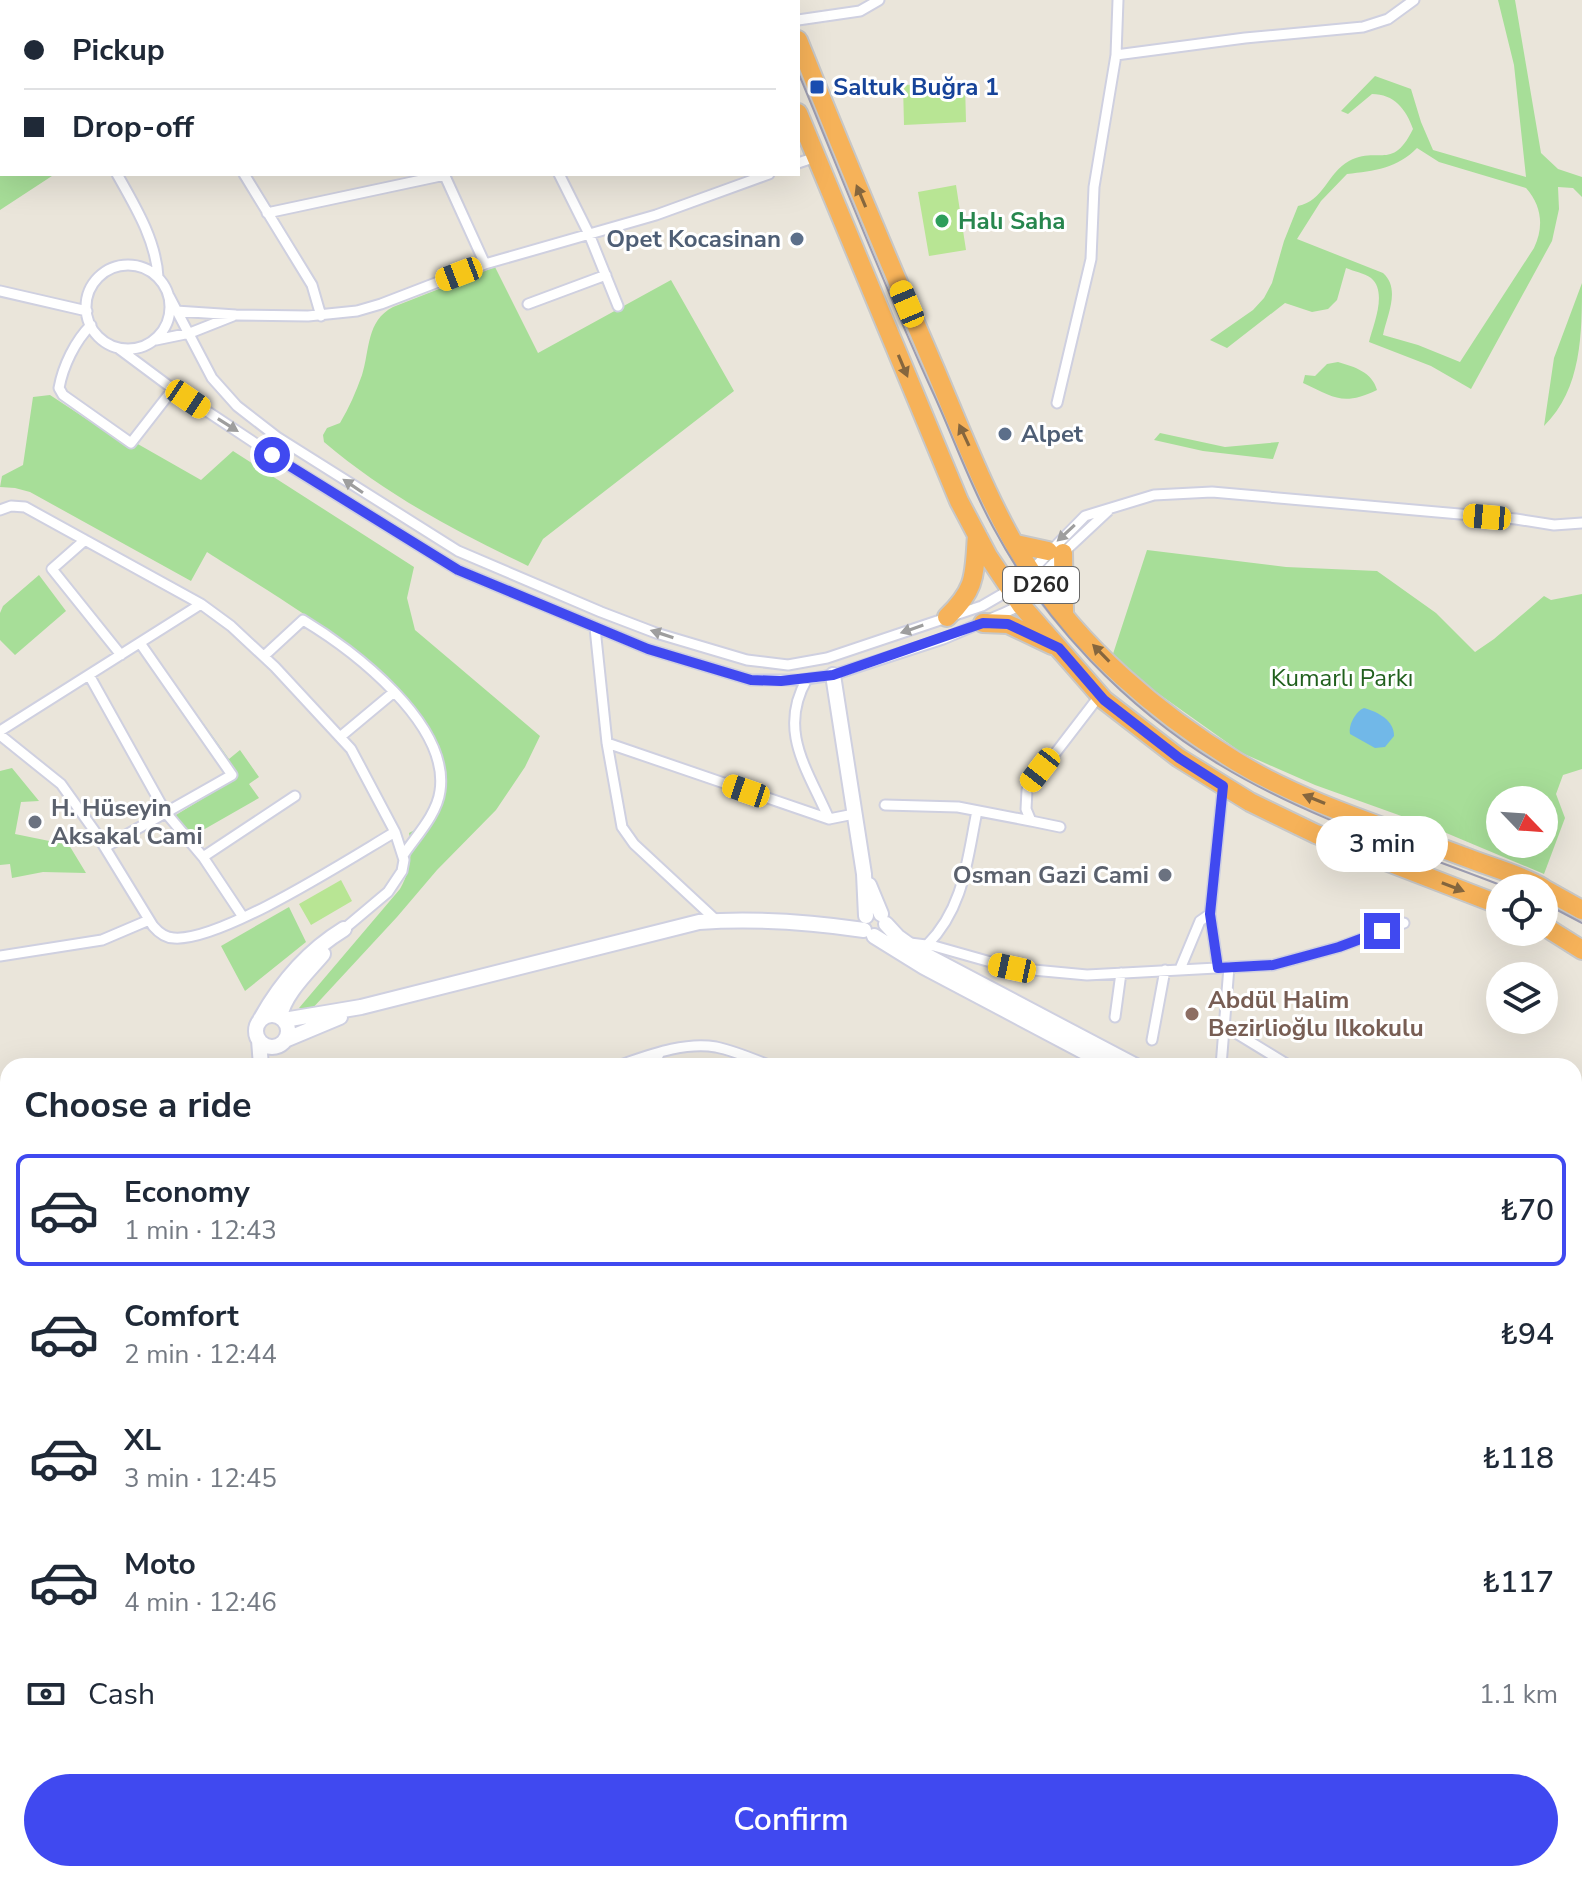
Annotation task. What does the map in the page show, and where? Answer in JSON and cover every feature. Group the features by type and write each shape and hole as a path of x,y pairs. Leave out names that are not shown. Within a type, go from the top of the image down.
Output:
{"highway":[{"name":"D260","path":"800,45 952,410 1016,544 1034,575 1064,615 1128,681 1180,724 1238,763 1304,796 1507,874"},
{"name":"D260","path":"800,123 807,160 959,501 1021,605 1100,695 1179,758 1250,802 1316,834 1486,900"},
{"path":"947,617 964,600 973,584 977,535"},
{"path":"1016,544 1055,552 1064,615"},
{"path":"983,623 1008,624 1059,648"},
{"name":"D260","path":"1558,896 1582,910"},
{"path":"1558,935 1582,950"}],"street":[{"path":"800,20 860,11 879,0"},
{"path":"1057,403 1091,259 1094,187 1116,55 1118,0"},
{"path":"1116,55 1363,27 1388,19 1414,0"},
{"path":"118,176 140,216 157,262 158,277"},
{"path":"245,176 312,285 321,316"},
{"path":"267,213 440,176"},
{"path":"445,176 485,264"},
{"path":"560,176 589,234 618,306"},
{"path":"174,310 236,315 321,316 369,308 485,264 656,215 763,176"},
{"path":"1034,575 982,606 832,656 788,665 747,660 643,628 458,551 295,450 245,413 212,378 158,277 146,269 132,266 110,270 99,278 91,290 87,311 99,337 291,467 458,570 660,653 741,677 771,681 833,675 983,623 1021,605 1034,575 1055,552 1109,510 1141,497 1196,491 1516,519 1541,524 1582,523"},
{"path":"528,304 606,275"},
{"path":"0,291 87,311"},
{"path":"153,341 163,331 174,310"},
{"path":"118,348 132,349 190,333 236,315"},
{"path":"91,325 80,336 62,373 59,388 63,395 131,443 173,389"},
{"path":"0,510 11,506 25,507 201,604 264,656 351,749 404,854"},
{"path":"85,540 52,569 121,655"},
{"path":"201,604 0,733 61,784 105,847 149,920 161,934 176,939 223,927 395,832"},
{"path":"264,656 303,620 354,654 394,692 424,731 441,777 440,794 434,810 404,854 402,871 388,892 330,937 298,968 270,1003 256,1030 272,1042"},
{"path":"595,628 607,743 625,833 717,921"},
{"path":"105,847 232,775 140,643"},
{"path":"832,656 854,814 874,924 924,967 1096,1058"},
{"path":"89,675 166,813 203,857 243,917"},
{"path":"807,679 795,708 793,735 829,819"},
{"path":"340,737 394,692"},
{"path":"1031,821 1026,803 1029,784 1100,695"},
{"path":"607,743 829,819 854,814"},
{"path":"1222,1058 1224,967 1210,914 1223,786"},
{"path":"203,857 295,796"},
{"path":"885,805 958,807 1060,827"},
{"path":"927,945 944,927 955,905 977,811"},
{"path":"1180,969 1200,921 1210,914"},
{"path":"260,1020 269,1015 282,1019 361,1007 663,930 717,921 742,919 874,924 978,984 1121,1058"},
{"path":"0,956 102,940 149,920"},
{"path":"907,943 927,945 1031,971 1087,975 1273,965 1339,947 1404,923"},
{"path":"265,1058 272,1042 288,1031 282,1019 282,1008 344,929"},
{"path":"1152,1040 1165,970"},
{"path":"1115,1017 1121,973"},
{"path":"272,1042 361,1007"},
{"path":"1224,1029 1231,1030 1277,1058"},
{"path":"270,1058 272,1042"},
{"path":"645,1058 688,1047 710,1046 747,1058"},
{"path":"657,1058 659,1054"}],"green space":[{"path":"1498,0 1515,0 1541,153 1558,169 1582,177 1582,197 1573,188 1558,187 1559,209 1552,241 1471,389 1431,366 1369,342 1378,309 1376,284 1362,273 1346,268 1337,300 1328,309 1312,312 1285,303 1227,348 1210,340 1253,310 1264,298 1298,206 1314,199 1335,172 1349,161 1368,155 1391,154 1405,142 1413,129 1403,109 1387,97 1372,94 1348,114 1341,111 1375,76 1411,89 1433,150 1526,177 1514,65","holes":["1417,148 1439,162 1526,188 1540,217 1534,248 1460,362 1383,335 1392,294 1383,273 1297,239 1321,201 1347,174 1394,164"]},
{"path":"965,83 966,122 904,125 903,85"},
{"path":"0,176 52,176 0,210"},
{"name":"Halı Saha","path":"956,185 966,250 929,256 918,192"},
{"path":"495,267 538,353 671,280 734,391 543,539 528,566 396,495 347,461 324,442 323,435 327,428 340,423 349,406 362,375 373,328 384,313"},
{"path":"1582,283 1580,340 1573,378 1557,411 1544,426 1554,358"},
{"path":"1338,362 1367,375 1377,390 1347,399 1323,393 1303,383 1305,375 1315,376 1327,364"},
{"path":"50,395 123,443 131,447 136,443 201,480 233,451 414,567 407,598 415,630 540,736 525,767 496,810 437,870 310,1011 299,1008 400,889 411,855 409,833 428,823 437,794 438,781 430,733 417,709 365,658 207,552 191,581 30,492 0,487 2,476 23,465 33,397"},
{"path":"1160,433 1225,447 1279,442 1273,459 1203,451 1154,440"},
{"name":"Kumarlı Parkı","path":"1147,550 1286,567 1377,571 1436,613 1475,652 1544,596 1551,600 1582,594 1582,769 1563,775 1558,789 1558,786 1486,786 1486,850 1315,785 1242,753 1111,660"},
{"path":"39,575 66,611 15,655 0,640 0,613 3,606"},
{"path":"183,695 229,759 240,750 259,777 249,784 259,798 182,842 166,821 235,779 177,699"},
{"path":"12,768 39,801 21,802 15,834 69,845 86,873 43,872 12,878 10,864 0,865 0,771"},
{"name":"Kumarlı Parkı","path":"1558,799 1565,818 1558,837"},
{"name":"Kumarlı Parkı","path":"1506,858 1550,858 1544,874"},
{"path":"341,880 352,901 311,925 299,904"},
{"path":"289,907 306,942 245,991 221,946"}],"water":[{"path":"1364,708 1380,714 1391,725 1394,736 1385,747 1375,748 1350,734 1353,719"}],"tram line":[{"path":"800,77 881,275 977,495 1014,563 1063,630 1091,661 1152,717 1220,765 1325,818 1486,880"},
{"path":"1558,910 1582,923"}],"place":[{"name":"Saltuk Buğra 1","path":"817,87"},
{"name":"Halı Saha","path":"942,221"},
{"name":"Opet Kocasinan","path":"797,239"},
{"name":"Alpet","path":"1005,434"},
{"name":"H. Hüseyin Aksakal Cami","path":"35,822"},
{"name":"Osman Gazi Cami","path":"1165,875"},
{"name":"Abdül Halim Bezirlioğlu Ilkokulu","path":"1192,1014"}],"route":[{"path":"272,455 458,570 648,649 751,680 781,681 833,675 983,623 1008,624 1059,648 1104,700 1179,758 1223,786 1210,914 1218,968 1273,965 1339,947 1382,931"}]}
